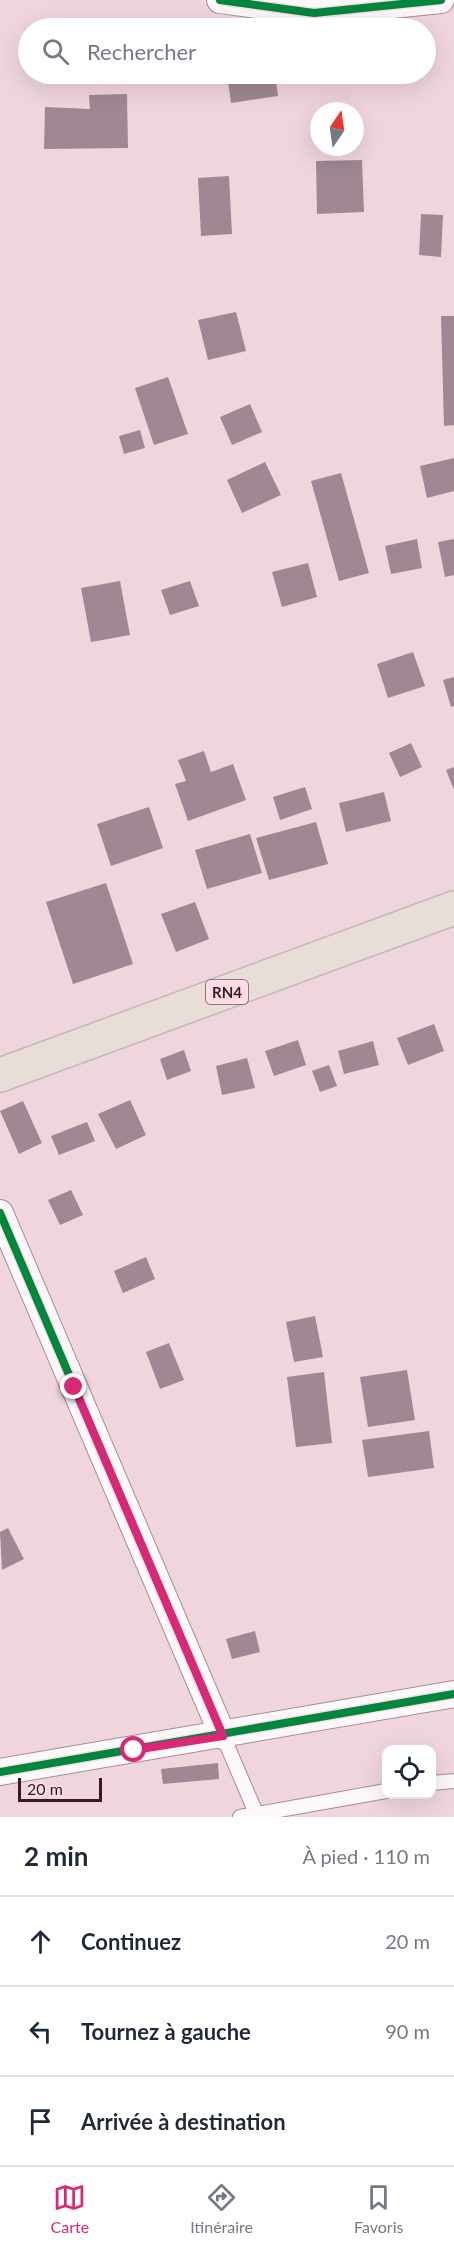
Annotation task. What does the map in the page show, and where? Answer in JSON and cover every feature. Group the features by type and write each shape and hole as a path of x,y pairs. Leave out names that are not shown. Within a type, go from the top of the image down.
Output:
{"highway":[{"name":"RN4","path":"0,1076 454,908"}],"street":[{"path":"220,0 314,13 441,0"},
{"path":"0,1213 223,1736"},
{"path":"0,1772 454,1695"}],"lane":[{"path":"223,1736 256,1813"},
{"path":"436,1783 454,1781"},
{"path":"240,1817 382,1792"}],"building":[{"path":"228,84 276,84 278,96 231,103"},
{"path":"127,94 128,148 44,149 45,107 90,109 89,95"},
{"path":"362,160 364,212 317,214 316,161"},
{"path":"229,176 232,234 201,236 198,178"},
{"path":"421,214 443,215 441,257 419,255"},
{"path":"236,312 246,351 208,360 198,320"},
{"path":"441,316 454,316 454,425 444,426"},
{"path":"168,377 188,434 154,445 135,388"},
{"path":"250,404 262,432 232,445 220,417"},
{"path":"140,430 145,448 124,454 119,436"},
{"path":"454,458 454,491 427,498 420,466"},
{"path":"265,462 281,495 242,513 227,480"},
{"path":"341,473 369,573 339,581 311,481"},
{"path":"417,539 422,568 391,574 385,546"},
{"path":"454,539 454,575 445,577 438,542"},
{"path":"308,563 317,597 282,607 272,572"},
{"path":"120,581 130,635 91,642 81,588"},
{"path":"190,581 199,606 170,615 161,590"},
{"path":"413,652 425,686 388,698 377,664"},
{"path":"454,677 454,706 451,707 443,680"},
{"path":"411,743 422,767 400,777 389,753"},
{"path":"204,751 211,772 233,764 246,800 188,821 175,784 186,781 178,760"},
{"path":"454,767 454,790 446,770"},
{"path":"305,787 312,809 280,820 273,797"},
{"path":"384,792 391,821 346,832 339,803"},
{"path":"149,807 163,848 111,866 97,824"},
{"path":"316,822 328,864 269,880 256,838"},
{"path":"250,834 262,873 207,889 195,850"},
{"path":"106,883 133,964 73,984 46,902"},
{"path":"195,902 209,939 176,952 161,914"},
{"path":"434,1024 444,1051 408,1065 397,1038"},
{"path":"298,1040 306,1065 274,1076 265,1051"},
{"path":"373,1041 379,1065 344,1074 338,1051"},
{"path":"184,1050 191,1071 167,1080 160,1059"},
{"path":"247,1058 255,1088 222,1095 216,1066"},
{"path":"329,1065 337,1086 320,1092 312,1071"},
{"path":"130,1100 146,1135 116,1149 98,1114"},
{"path":"23,1101 42,1143 19,1154 0,1111"},
{"path":"87,1122 95,1141 59,1155 51,1136"},
{"path":"71,1190 83,1215 60,1225 48,1200"},
{"path":"146,1257 155,1279 123,1293 114,1271"},
{"path":"315,1316 323,1357 294,1362 286,1322"},
{"path":"169,1343 184,1380 160,1389 146,1352"},
{"path":"407,1370 415,1420 368,1427 360,1377"},
{"path":"324,1372 332,1443 296,1447 287,1377"},
{"path":"429,1431 434,1468 368,1477 362,1440"},
{"path":"8,1528 24,1559 2,1570 0,1532"},
{"path":"255,1631 260,1652 232,1659 226,1639"},
{"path":"218,1763 219,1779 163,1784 161,1769"}],"cycle path":[{"path":"220,0 314,13 441,0"},
{"path":"0,1213 223,1736"},
{"path":"0,1772 454,1694"}],"route":[{"path":"74,1387 223,1736 134,1750"}]}
